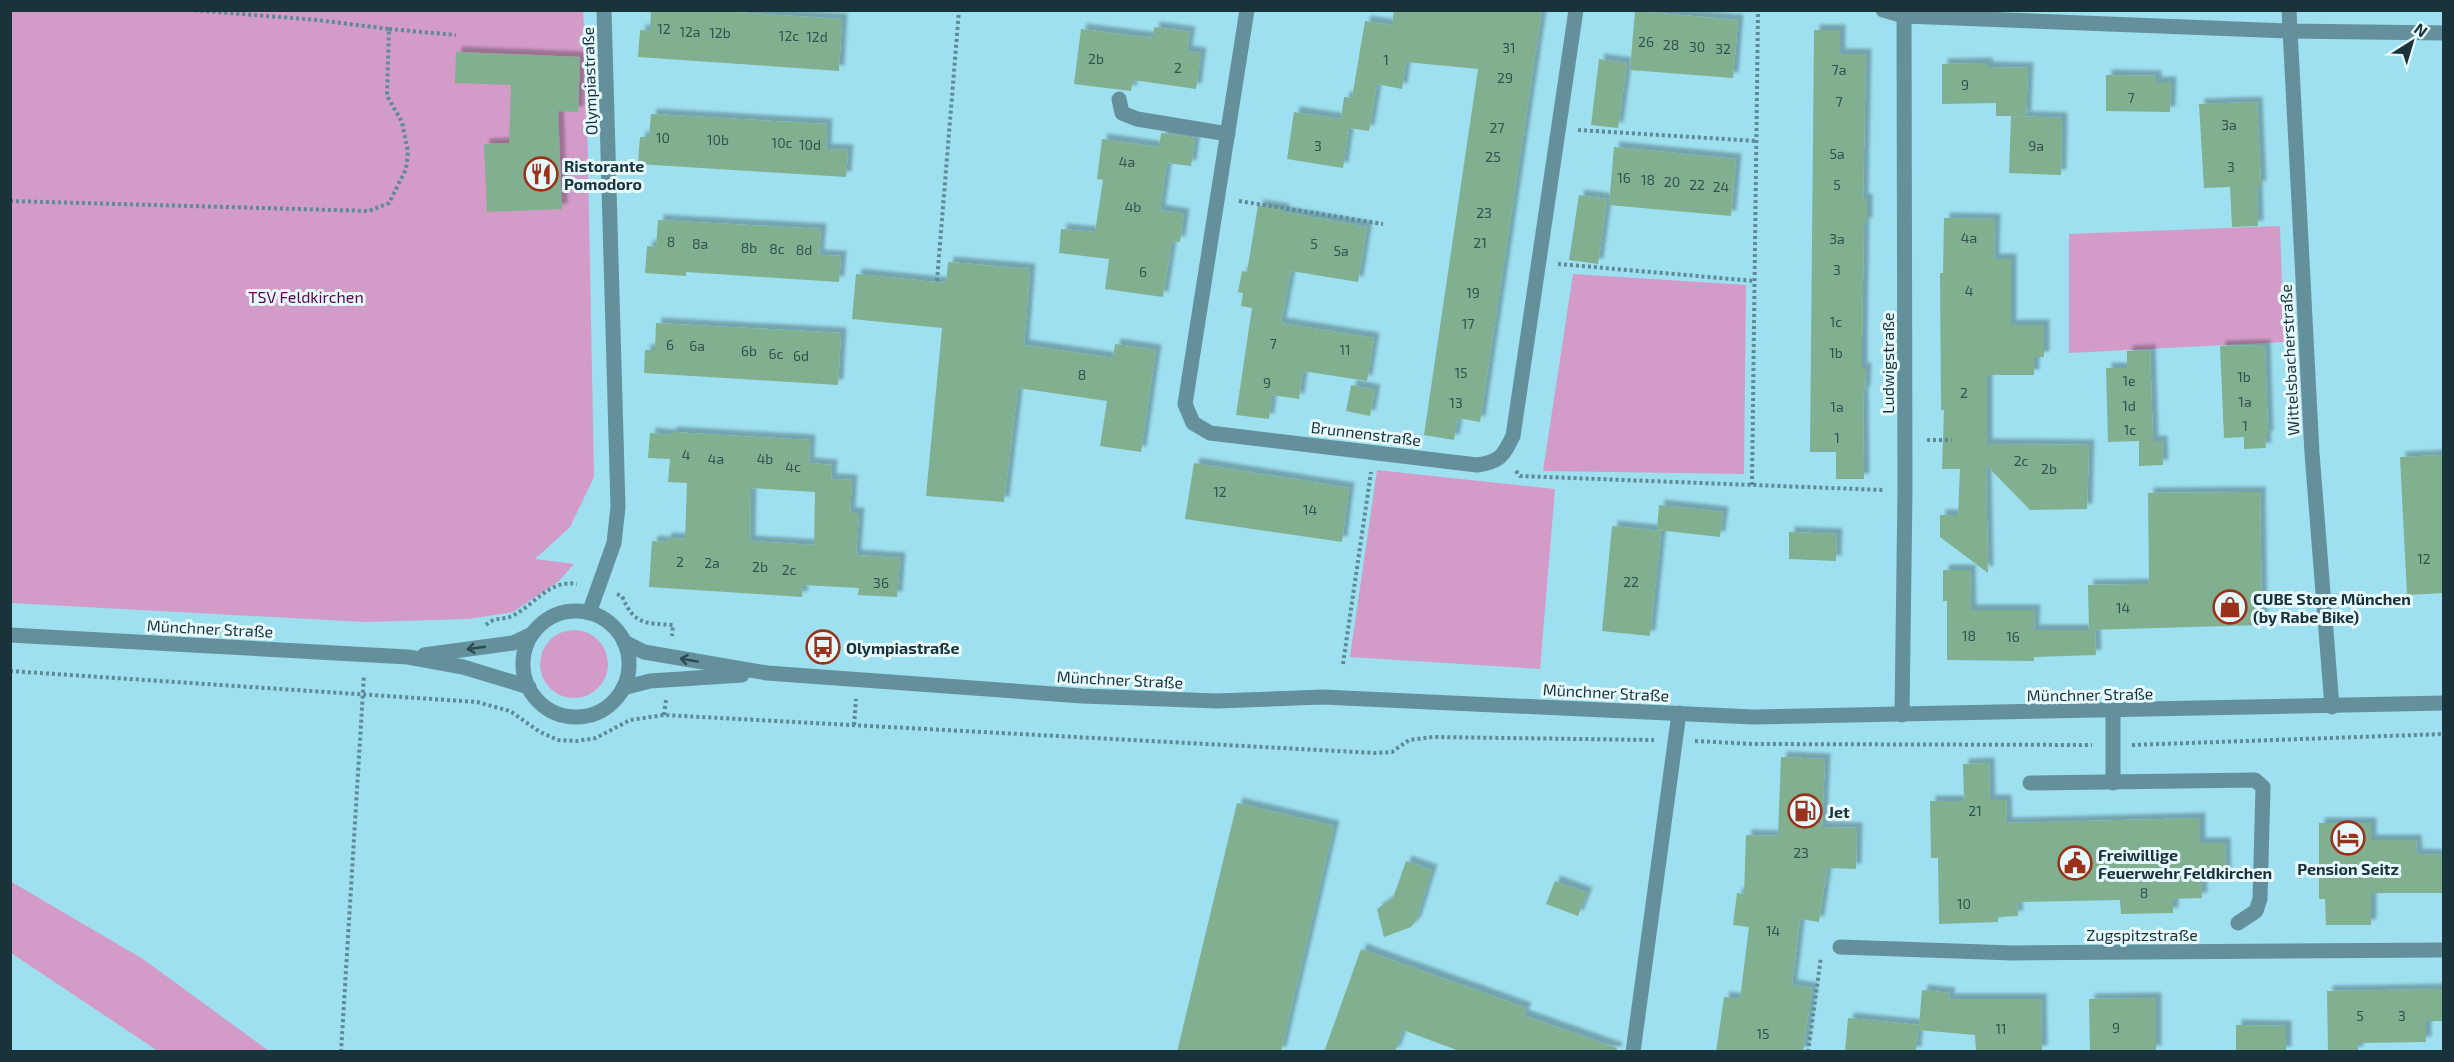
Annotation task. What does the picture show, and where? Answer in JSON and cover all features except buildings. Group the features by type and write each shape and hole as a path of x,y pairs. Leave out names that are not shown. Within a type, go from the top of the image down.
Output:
{"street":[{"name":"Olympiastraße","path":"590,613 614,543 618,507 604,10"},
{"name":"Brunnenstraße","path":"1247,10 1185,404 1193,423 1210,433 1477,465 1492,463 1504,455"},
{"path":"1504,455 1513,436 1576,10"},
{"path":"1883,10 1904,13 2289,31 2444,33"},
{"name":"Wittelsbacherstraße","path":"2289,10 2312,453 2332,707"},
{"name":"Ludwigstraße","path":"1902,715 1905,490 1904,13"},
{"path":"1119,99 1122,112 1137,119 1228,134"},
{"name":"Münchner Straße","path":"10,635 408,657 513,643 532,634 539,626 558,614 568,612 590,613 610,624 624,642 644,652 767,673 1082,696 1217,701 1323,697 1753,717 2444,703"},
{"path":"532,634 523,660 524,674 529,687 535,697 553,712 576,717 599,711 609,705 623,687 628,665 624,642"},
{"name":"Münchner Straße","path":"408,657 479,672 529,687"},
{"name":"Münchner Straße","path":"623,687 650,681 767,673"},
{"path":"2113,711 2113,783"},
{"path":"1633,1052 1679,713"},
{"path":"2030,783 2255,780 2263,787 2260,899 2256,911 2238,923"},
{"name":"Zugspitzstraße","path":"1840,946 2013,952 2444,950"}],"path":[{"path":"192,10 317,20 456,35"},
{"path":"937,281 959,10"},
{"path":"1752,485 1758,10"},
{"path":"10,201 369,211 389,203 406,169 408,152 402,122 387,96 389,29"},
{"path":"1558,129 1757,141"},
{"path":"1218,198 1383,224"},
{"path":"1540,263 1755,281"},
{"path":"1343,664 1374,452"},
{"path":"1504,455 1520,476 1905,490"},
{"path":"480,648 481,630 492,620 511,616 558,584 570,583 597,588 622,596 628,611 637,620 673,625"},
{"path":"813,653 815,633"},
{"path":"341,1052 364,694 364,656"},
{"path":"10,671 477,702 510,711 540,732 558,740 577,741 596,738 630,720 649,715 1375,753 1392,752 1409,740 1433,737 1753,744 2113,746 2444,734"},
{"path":"477,702 479,672"},
{"path":"854,725 856,698"},
{"path":"1808,1052 1822,950"}],"green space":[{"name":"TSV Feldkirchen","path":"11,11 583,11 586,58 594,477 570,527 535,559 574,564 559,581 513,612 469,619 365,622 11,603"},
{"path":"2280,226 2284,342 2069,353 2069,234"},
{"path":"1573,274 1746,285 1744,474 1543,471"},
{"path":"1377,470 1555,489 1540,669 1350,657"},
{"path":"574,630 587,633 598,640 605,651 608,664 605,677 598,688 587,695 574,698 561,695 550,688 543,677 540,664 543,651 550,640 561,633"},
{"path":"10,881 143,959 269,1051 158,1051 11,953"}],"place":[{"name":"Ristorante Pomodoro","path":"541,174"},
{"name":"CUBE Store München (by Rabe Bike)","path":"2230,607"},
{"name":"Olympiastraße","path":"823,647"},
{"name":"Jet","path":"1805,811"},
{"name":"Pension Seitz","path":"2348,838"},
{"name":"Freiwillige Feuerwehr Feldkirchen","path":"2075,863"}]}
